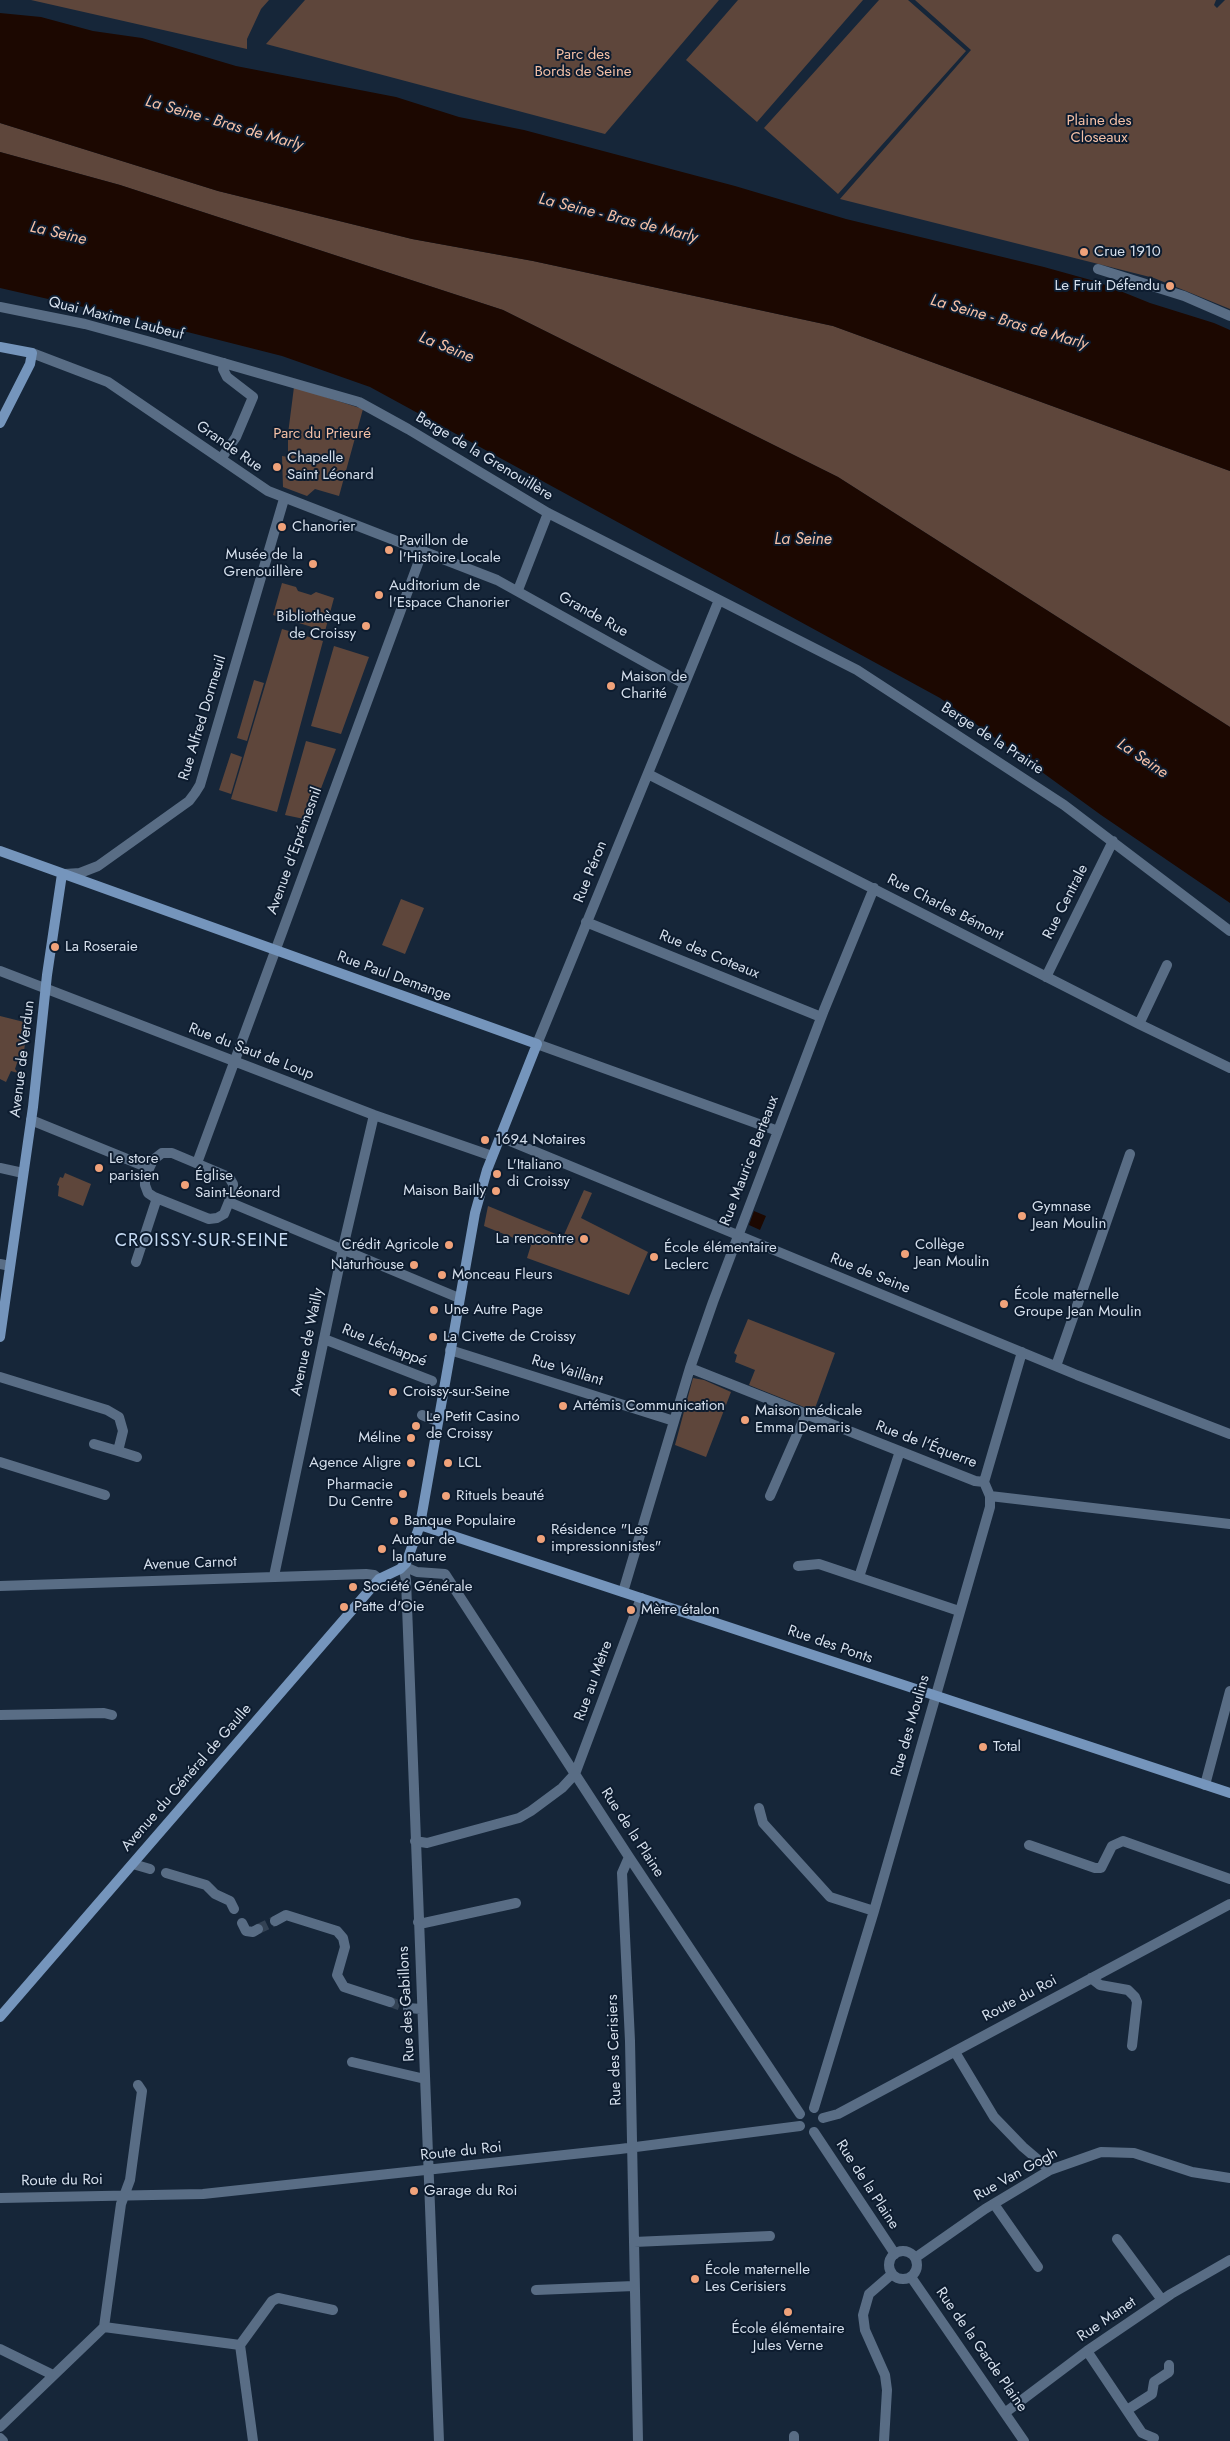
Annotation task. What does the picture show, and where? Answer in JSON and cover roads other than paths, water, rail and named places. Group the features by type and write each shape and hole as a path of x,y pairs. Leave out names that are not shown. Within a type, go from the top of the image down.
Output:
{"main road":[{"path":"0,348 32,353 30,364 0,423"},
{"name":"Rue Paul Demange","path":"0,851 537,1044"},
{"name":"Avenue de Verdun","path":"0,1337 5,1265 24,1173 46,996 45,988 62,874"},
{"name":"Rue Péron","path":"403,1566 420,1525 475,1213 492,1156 537,1044"},
{"name":"Rue des Ponts","path":"420,1525 1230,1794"},
{"name":"Avenue du Général de Gaulle","path":"0,2017 379,1579 403,1566"}],"street":[{"path":"1098,269 1184,296 1230,316"},
{"name":"Quai Maxime Laubeuf","path":"0,307 85,324 224,363"},
{"name":"Grande Rue","path":"32,353 108,382 240,474 284,499 423,550 518,590 684,684"},
{"path":"221,459 236,437 253,397 227,377 223,369 224,363"},
{"name":"Berge de la Grenouillère","path":"224,363 359,402 408,429 548,513 719,600"},
{"name":"Rue Alfred Dormeuil","path":"62,874 80,874 93,870 189,801 195,794 200,785 284,499"},
{"path":"518,590 548,513"},
{"name":"Avenue d'Eprémesnil","path":"197,1163 423,550"},
{"name":"Rue Péron","path":"537,1044 719,600"},
{"name":"Berge de la Prairie","path":"719,600 857,670 1048,794 1113,841 1230,931"},
{"name":"Rue Charles Bémont","path":"648,774 1139,1024 1230,1068"},
{"name":"Rue Centrale","path":"1046,977 1113,841"},
{"name":"Rue Maurice Berteaux","path":"623,1592 690,1368 737,1235 821,1017 874,888"},
{"name":"Rue des Coteaux","path":"586,922 821,1017"},
{"path":"1139,1024 1167,965"},
{"name":"Rue du Saut de Loup","path":"0,972 374,1116 492,1156"},
{"name":"Rue Paul Demange","path":"537,1044 778,1131"},
{"name":"Avenue de Wailly","path":"274,1576 343,1251 374,1116"},
{"path":"31,1120 149,1168"},
{"name":"Rue de Seine","path":"500,1137 1056,1366 1230,1434"},
{"path":"165,1152 197,1163 230,1179 234,1190 224,1214 212,1219 157,1198 148,1192 145,1186 149,1168 154,1158 165,1152"},
{"path":"1056,1366 1130,1154"},
{"path":"0,1168 24,1173"},
{"path":"144,1270 133,1262 157,1198"},
{"path":"230,1202 343,1251 459,1298"},
{"name":"Rue Léchappé","path":"324,1339 432,1381"},
{"name":"Rue Vaillant","path":"450,1350 674,1421"},
{"path":"1022,1352 984,1482 990,1496 1230,1524"},
{"name":"Rue de l'Équerre","path":"690,1368 974,1482 984,1482"},
{"path":"0,1377 107,1410 119,1417 123,1431 118,1451"},
{"path":"770,1496 806,1414"},
{"path":"422,1416 437,1421"},
{"path":"94,1444 137,1457"},
{"path":"859,1577 900,1452"},
{"path":"0,1462 105,1495"},
{"name":"Rue des Moulins","path":"814,2108 874,1911 990,1507 990,1496"},
{"path":"798,1566 819,1564 959,1611"},
{"name":"Rue de la Plaine","path":"403,1566 417,1572 445,1574 629,1857 800,2114"},
{"name":"Rue des Gabillons","path":"403,1566 406,1580 439,2441"},
{"name":"Avenue Carnot","path":"0,1586 366,1574 374,1575 379,1579"},
{"name":"Rue au Mètre","path":"575,1774 641,1598"},
{"path":"1205,1785 1230,1691"},
{"path":"0,1716 104,1713 112,1715"},
{"path":"415,1841 427,1843 519,1818 562,1788 575,1774"},
{"path":"759,1808 763,1823 830,1896 874,1911"},
{"path":"1029,1845 1095,1868 1101,1868 1112,1846 1123,1841 1230,1879"},
{"name":"Rue des Cerisiers","path":"629,1857 622,1873 630,2041 638,2441"},
{"path":"133,1864 150,1869"},
{"path":"166,1874 206,1885 215,1894 230,1901 234,1909"},
{"path":"418,1922 424,1923 516,1903"},
{"name":"Route du Roi","path":"823,2118 838,2114 1230,1904"},
{"path":"275,1921 286,1915 337,1931 343,1938 345,1947 337,1975 344,1987 390,2002"},
{"path":"242,1923 246,1931 252,1932 258,1929"},
{"path":"1091,1978 1100,1985 1128,1990 1135,1997 1137,2002 1132,2046"},
{"path":"408,2008 421,2009"},
{"path":"954,2052 994,2117 1023,2147 1050,2170"},
{"path":"352,2062 425,2079"},
{"name":"Route du Roi","path":"125,2195 130,2180 142,2091 138,2085"},
{"path":"806,2108 814,2108 820,2112 823,2118 822,2126 814,2132 806,2132 800,2126 798,2120 800,2114 806,2108"},
{"name":"Route du Roi","path":"0,2198 203,2194 632,2148 800,2126"},
{"name":"Rue de la Plaine","path":"814,2132 895,2254"},
{"name":"Rue Van Gogh","path":"915,2258 994,2204 1050,2170 1100,2152 1123,2151 1146,2156 1192,2172 1230,2178"},
{"path":"0,2427 104,2327 121,2204 125,2195"},
{"path":"994,2204 1038,2267"},
{"path":"634,2242 770,2236"},
{"path":"1116,2238 1162,2300"},
{"path":"908,2252 915,2258 917,2266 911,2276 899,2278 892,2274 890,2261 895,2254 908,2252"},
{"name":"Rue Manet","path":"1006,2412 1087,2351 1162,2300 1230,2260"},
{"path":"884,2441 886,2383 882,2364 865,2330 864,2310 870,2294 892,2274"},
{"name":"Rue de la Garde Plaine","path":"911,2276 1006,2412 1024,2441"},
{"path":"536,2290 634,2286"},
{"path":"253,2441 240,2345 272,2301 278,2298 333,2310"},
{"path":"104,2327 240,2345"},
{"path":"0,2349 53,2375"},
{"path":"1087,2351 1142,2433 1154,2438"},
{"path":"1127,2410 1152,2394 1154,2382 1169,2372 1169,2365"},
{"path":"0,2438 4,2441"}],"water":[{"name":"La Seine - Bras de Marly","path":"0,13 41,17 93,31 142,38 236,66 396,97 459,117 524,130 735,186 846,219 1044,267 1098,282 1150,303 1214,323 1230,330 1230,471 833,326 533,261 412,239 218,191 0,123"},
{"name":"La Seine","path":"0,152 120,185 503,310 838,477 1230,727 1230,903 1101,815 940,698 370,387 282,356 140,320 0,288"},
{"path":"754,1211 766,1216 760,1230 749,1225"}],"tunnel":[{"path":"258,1929 275,1921"},
{"path":"390,2002 408,2008"}],"place":[{"name":"Crue 1910","path":"1084,252"},
{"name":"Le Fruit Défendu","path":"1170,286"},
{"name":"Chapelle Saint Léonard","path":"277,467"},
{"name":"Chanorier","path":"282,527"},
{"name":"Pavillon de l'Histoire Locale","path":"389,550"},
{"name":"Musée de la Grenouillère","path":"313,564"},
{"name":"Auditorium de l'Espace Chanorier","path":"379,595"},
{"name":"Bibliothèque de Croissy","path":"366,626"},
{"name":"Maison de Charité","path":"611,686"},
{"name":"La Roseraie","path":"55,947"},
{"name":"1694 Notaires","path":"485,1140"},
{"name":"Le store parisien","path":"99,1168"},
{"name":"L'Italiano di Croissy","path":"497,1174"},
{"name":"Église Saint-Léonard","path":"185,1185"},
{"name":"Maison Bailly","path":"496,1191"},
{"name":"Gymnase Jean Moulin","path":"1022,1216"},
{"name":"La rencontre","path":"584,1239"},
{"name":"Crédit Agricole","path":"449,1245"},
{"name":"Collège Jean Moulin","path":"905,1254"},
{"name":"École élémentaire Leclerc","path":"654,1257"},
{"name":"Naturhouse","path":"414,1265"},
{"name":"Monceau Fleurs","path":"442,1275"},
{"name":"École maternelle Groupe Jean Moulin","path":"1004,1304"},
{"name":"Une Autre Page","path":"434,1310"},
{"name":"La Civette de Croissy","path":"433,1337"},
{"name":"Croissy-sur-Seine","path":"393,1392"},
{"name":"Artémis Communication","path":"563,1406"},
{"name":"Maison médicale Emma Demaris","path":"745,1420"},
{"name":"Le Petit Casino de Croissy","path":"416,1426"},
{"name":"Méline","path":"411,1438"},
{"name":"Agence Aligre","path":"411,1463"},
{"name":"LCL","path":"448,1463"},
{"name":"Pharmacie Du Centre","path":"403,1494"},
{"name":"Rituels beauté","path":"446,1496"},
{"name":"Banque Populaire","path":"394,1521"},
{"name":"Résidence \"Les impressionnistes\"","path":"541,1539"},
{"name":"Autour de la nature","path":"382,1549"},
{"name":"Société Générale","path":"353,1587"},
{"name":"Patte d'Oie","path":"344,1607"},
{"name":"Mètre étalon","path":"631,1610"},
{"name":"Total","path":"983,1747"},
{"name":"Garage du Roi","path":"414,2191"},
{"name":"École maternelle Les Cerisiers","path":"695,2279"},
{"name":"École élémentaire Jules Verne","path":"788,2312"}],"district":[{"name":"CROISSY-SUR-SEINE","path":"202,1242"}],"park label":[{"name":"Parc des Bords de Seine","path":"583,64"},
{"name":"Plaine des Closeaux","path":"1099,130"},
{"name":"Parc du Prieuré","path":"322,434"}]}
